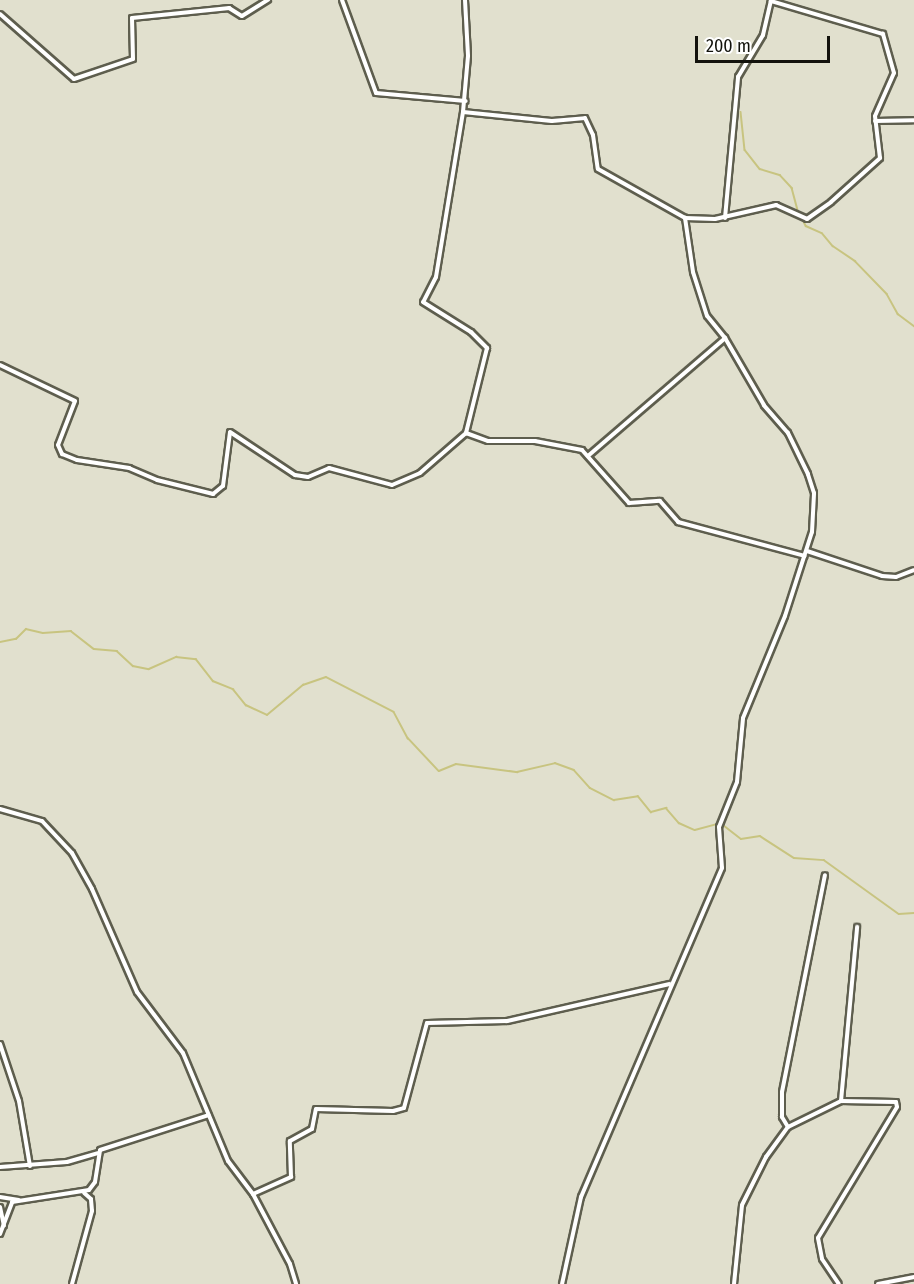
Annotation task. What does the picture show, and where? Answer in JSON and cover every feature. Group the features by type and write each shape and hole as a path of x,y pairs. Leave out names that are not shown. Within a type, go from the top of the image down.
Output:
{"street":[{"path":"0,14 74,79 133,59 132,18 226,8 242,16 268,0"},
{"path":"342,0 376,93 466,101"},
{"path":"0,365 75,401 58,445 62,454 77,460 129,468 157,480 213,494 223,486 230,432 295,475 308,477 330,468 392,485 420,473 466,433 487,348 471,332 423,302 436,277 466,101 465,0"},
{"path":"463,112 552,122 585,118 593,135 598,169 685,218 725,218 776,205 812,218 880,158 875,121 894,73 887,36 771,0 763,35 738,77 725,218"},
{"path":"875,121 914,120"},
{"path":"562,1284 579,1202 670,984 722,868 719,826 737,782 743,718 785,616 807,551 814,493 808,474 788,433 764,405 725,338 707,316 699,296 685,218"},
{"path":"588,456 725,338"},
{"path":"466,433 488,441 535,441 582,450 629,503 660,501 678,522 805,556"},
{"path":"807,551 882,576 896,577 914,570"},
{"path":"0,809 42,821 72,853 92,889 137,992 183,1053 234,1172 253,1194 290,1264 296,1284"},
{"path":"788,1127 782,1117 782,1092 825,875"},
{"path":"841,1101 857,927"},
{"path":"253,1194 291,1177 290,1141 312,1129 316,1109 402,1109 427,1023 507,1021 670,984"},
{"path":"0,1044 19,1101 30,1166"},
{"path":"734,1284 742,1205 766,1157 788,1127 841,1101 898,1103 818,1238 822,1259 839,1284"},
{"path":"0,1167 30,1166 98,1153 209,1115"},
{"path":"0,1234 12,1202 84,1192 95,1182 98,1153"},
{"path":"72,1284 92,1211 91,1199 84,1192"},
{"path":"0,1197 19,1200"},
{"path":"0,1207 4,1227"},
{"path":"878,1284 914,1277"}],"waterway":[{"path":"741,112 745,150 760,169 780,175 792,188 799,214"},
{"path":"802,218 806,226 822,233 833,246 855,261 887,294 898,314 914,326"},
{"path":"0,642 16,639 26,629 43,633 71,631 94,649 117,651 133,666 149,669 176,657 196,659 213,681 233,689 246,705 267,715 303,685 326,677 394,712 408,738 439,771 456,764 517,772 555,763 574,770 590,788 614,800 638,796 651,812 666,808 679,823 695,830 718,824"},
{"path":"722,824 741,839 760,836 794,858 824,860 899,914 914,913"}]}
